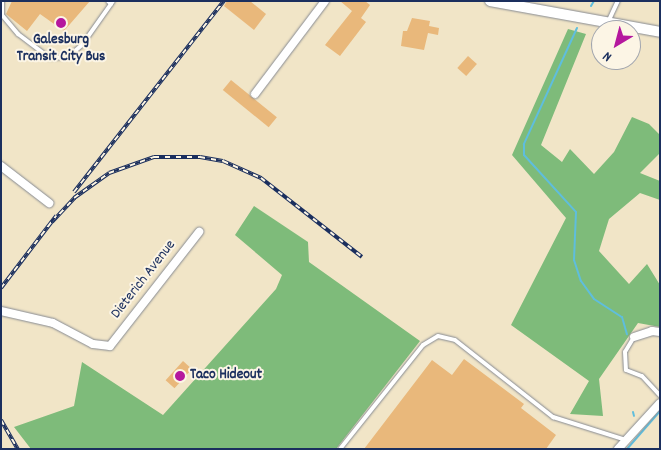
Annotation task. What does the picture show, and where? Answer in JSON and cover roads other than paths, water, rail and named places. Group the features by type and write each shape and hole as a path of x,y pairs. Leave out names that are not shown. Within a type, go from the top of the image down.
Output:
{"street":[{"path":"255,94 325,1"},
{"path":"490,1 597,20"},
{"path":"641,28 660,32"},
{"path":"1,166 49,203"},
{"name":"Dieterich Avenue","path":"1,311 53,323 93,344 110,346 199,232"},
{"path":"634,337 652,331 660,332"},
{"path":"618,449 660,403"}],"lane":[{"path":"2,1 2,15 18,34 50,58 68,57 82,45 111,2"},
{"path":"609,20 618,1"},
{"path":"340,449 422,345 438,336 455,340 553,417 626,440"},
{"path":"634,337 625,352 626,370 642,376 660,395"}],"waterway":[{"path":"591,6 594,1"},
{"path":"577,28 524,144 524,155 576,212 574,260 581,281 594,299 622,317 627,334"},
{"path":"627,449 660,411"},
{"path":"633,412 634,416"}],"railway":[{"path":"74,192 224,1"},
{"path":"52,222 74,198 109,173 154,157 200,157 223,161 261,178 362,257"},
{"path":"1,288 56,216"},
{"path":"1,420 18,449"}],"place":[{"name":"Galesburg Transit City Bus","path":"61,23"},
{"name":"Taco Hideout","path":"180,376"}]}
